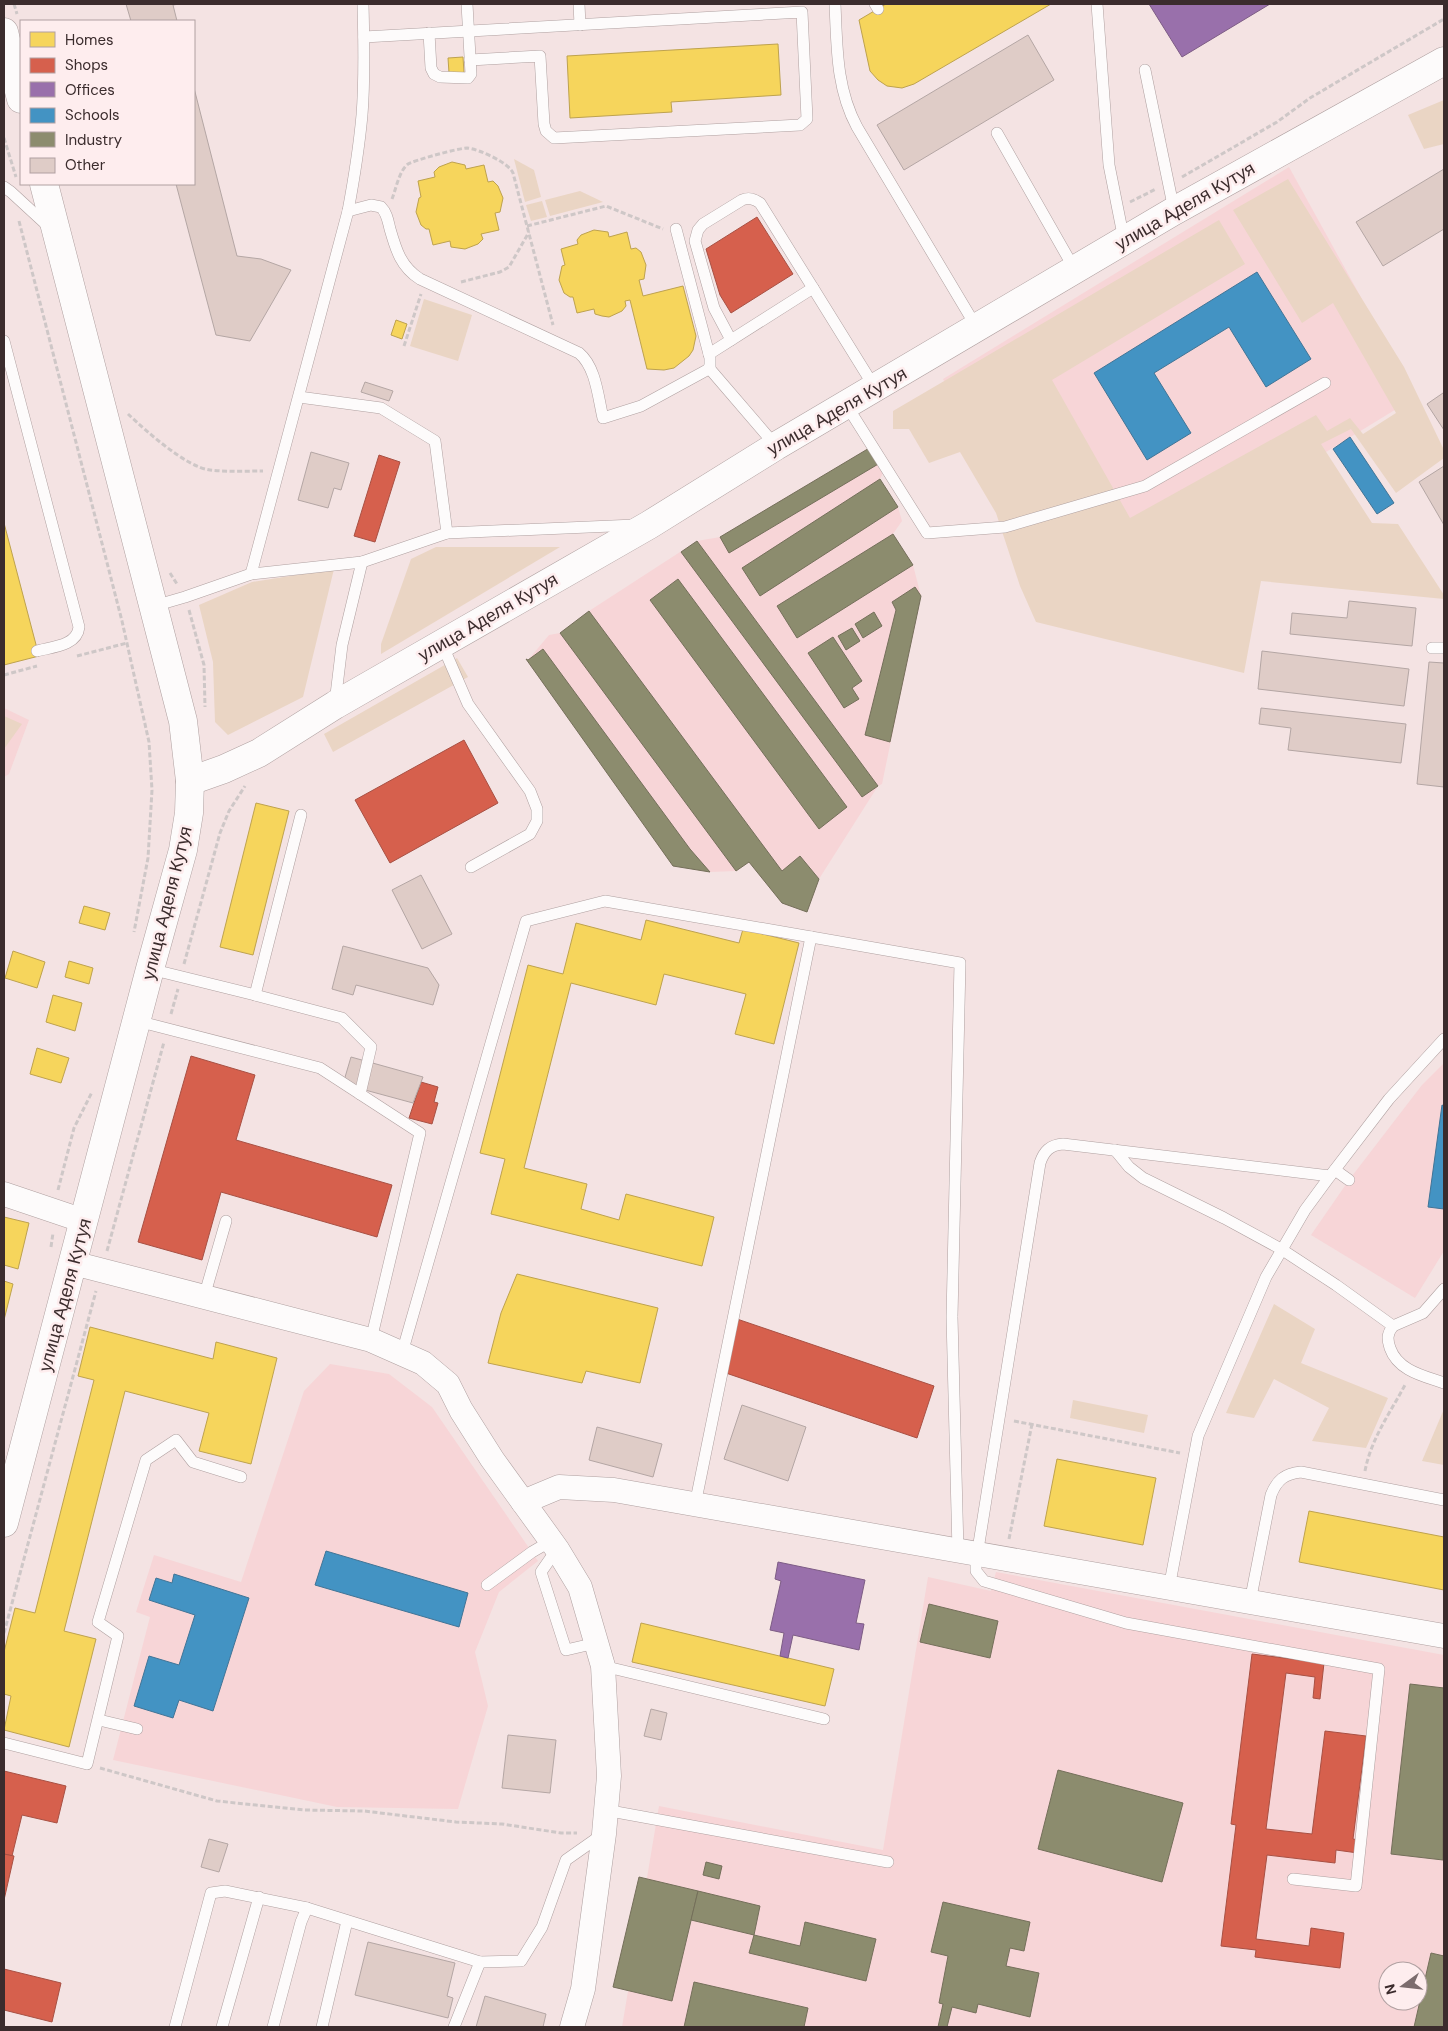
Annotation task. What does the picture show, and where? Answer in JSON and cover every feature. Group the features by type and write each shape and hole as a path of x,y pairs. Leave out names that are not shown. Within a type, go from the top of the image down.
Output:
{"street":[{"path":"4,32 20,95"},
{"name":"улица Аделя Кутуя","path":"4,1522 61,1259 84,1221 150,969 184,850 189,813 190,781 224,769 259,753 335,704 649,525 776,446 876,389 1124,240 1444,60"},
{"path":"44,185 183,721 190,781"},
{"path":"4,1194 84,1221"},
{"path":"61,1259 372,1340 423,1362 448,1384 492,1459 554,1545 580,1587 603,1666 609,1776 604,1834 583,1988 572,2027"},
{"path":"523,1502 559,1487 614,1490 1444,1636"}],"lane":[{"path":"251,574 348,211 358,156 362,115 363,4"},
{"path":"429,33 431,68 436,76 468,78 471,74 467,4"},
{"path":"579,4 580,25"},
{"path":"835,4 838,70 848,107 977,328"},
{"path":"1098,4 1108,158 1116,209 1124,240"},
{"path":"364,37 580,25 775,9 802,12 808,116 806,121 800,125 554,138 546,131 544,124 540,56 470,60"},
{"path":"1145,70 1174,211"},
{"path":"997,133 1074,270"},
{"path":"8,189 57,235"},
{"path":"731,340 716,315 696,247 696,235 703,224 746,198 760,203 876,389"},
{"path":"348,211 376,205 384,211 399,258 412,274 579,353 587,362 603,418 648,403 709,368"},
{"path":"677,232 709,354 709,368 776,446"},
{"path":"709,354 813,288"},
{"path":"4,341 79,628 77,636 73,640 37,651"},
{"path":"846,406 927,533 1005,527 1145,486 1325,383"},
{"path":"299,397 381,408 435,441 447,533"},
{"path":"154,606 251,574 362,562 447,533 649,525"},
{"path":"335,704 342,645 362,562"},
{"path":"442,644 468,704 530,791 537,809 537,821 530,834 471,867"},
{"path":"1432,648 1444,648"},
{"path":"255,995 301,815"},
{"path":"402,1353 526,921 605,901 960,963 952,1317 967,1552 976,1571 984,1581 1109,1619 1379,1669 1356,1886 1293,1879"},
{"path":"696,1505 811,937"},
{"path":"150,969 342,1018 371,1047 360,1094"},
{"path":"137,1021 320,1068 420,1133 372,1340"},
{"path":"1169,1588 1198,1436 1253,1304 1281,1249 1305,1210 1389,1099 1444,1039"},
{"path":"967,1552 999,1418 1040,1163 1043,1154 1049,1148 1063,1144 1332,1173 1349,1180"},
{"path":"1115,1150 1129,1167 1143,1178 1281,1249 1393,1326"},
{"path":"204,1297 226,1221"},
{"path":"1444,1289 1423,1313 1393,1326 1388,1333 1392,1353 1401,1365 1413,1372 1444,1383"},
{"path":"4,1743 87,1764 118,1636 98,1622 146,1460 176,1440 193,1462 240,1477"},
{"path":"1250,1602 1271,1495 1276,1484 1290,1474 1300,1472 1444,1500"},
{"path":"486,1585 532,1552 554,1545"},
{"path":"554,1545 541,1572 566,1650 596,1642"},
{"path":"603,1666 824,1718"},
{"path":"99,1720 137,1729"},
{"path":"605,1810 888,1862"},
{"path":"175,2027 211,1893 225,1891 307,1908 480,1962 521,1962 542,1927 566,1860 604,1834"},
{"path":"222,2027 259,1897"},
{"path":"273,2027 301,1922 307,1908"},
{"path":"322,2027 348,1921"},
{"path":"454,2027 480,1962"}],"path":[{"path":"1116,209 1169,182 1183,177 1277,122 1310,98 1444,19"},
{"path":"4,138 18,180 8,189 8,198 24,235 122,621 149,742 152,790 148,858 134,932"},
{"path":"386,216 402,173 408,164 460,149 470,148 509,166 513,173 529,231 557,342"},
{"path":"527,226 606,206 677,232"},
{"path":"439,288 505,270 513,262 529,231"},
{"path":"404,346 425,281"},
{"path":"122,409 154,438 194,466 209,470 279,471"},
{"path":"4,1633 220,833 229,811 249,782"},
{"path":"61,1259 54,1211 56,1198 74,1128 94,1084"},
{"path":"1362,1484 1371,1447 1413,1372"},
{"path":"999,1418 1193,1456"},
{"path":"1005,1559 1032,1424"},
{"path":"87,1764 218,1801 304,1810 364,1811 456,1822 502,1824 561,1833 604,1834"}],"shaded area":[{"path":"1444,100 1444,144 1424,149 1408,115"},
{"path":"514,159 534,170 541,197 525,202"},
{"path":"1289,167 1416,397 1267,488 1097,581 1014,508 943,379"},
{"path":"1288,179 1404,367 1444,450 1444,458 1396,493 1351,429 1321,444 1372,523 1398,524 1444,595 1444,599 1261,581 1244,673 1036,622 1020,586 996,513 960,452 929,463 909,429 893,429 893,411 1219,220 1245,264 1052,380 1130,518 1316,415 1327,431 1350,418 1363,434 1396,413 1333,303 1302,323 1233,210"},
{"path":"580,191 603,202 550,216 545,200"},
{"path":"542,201 547,217 531,221 526,205"},
{"path":"424,299 472,315 458,361 410,346"},
{"path":"871,447 883,473 880,479 898,507 902,521 893,534 913,565 921,596 882,784 878,786 819,879 807,912 782,903 749,862 736,871 710,872 673,866 526,659 528,660 549,635 560,633 589,611 697,541 720,537"},
{"path":"436,547 560,547 381,654 381,644 411,559"},
{"path":"334,569 303,697 228,735 215,722 213,662 199,605 252,582"},
{"path":"457,658 468,677 333,752 324,734"},
{"path":"4,708 29,720 9,774 4,777"},
{"path":"4,716 22,724 4,749"},
{"path":"1444,1063 1444,1251 1415,1298 1311,1235 1349,1180 1422,1085"},
{"path":"1274,1304 1315,1329 1301,1363 1388,1398 1366,1448 1312,1441 1329,1408 1274,1379 1254,1418 1226,1413"},
{"path":"330,1364 389,1374 432,1407 538,1561 499,1592 475,1652 488,1706 458,1809 337,1807 113,1760 150,1617 136,1612 154,1555 241,1582 304,1391"},
{"path":"1073,1400 1148,1415 1144,1433 1070,1418"},
{"path":"1444,1409 1444,1465 1422,1461"},
{"path":"996,1572 1444,1655 1444,2027 622,2027 659,1806 883,1850 928,1577 991,1591"}],"building: Homes":[{"path":"886,4 1051,4 914,84 902,88 887,86 870,71 859,20"},
{"path":"778,44 781,95 671,102 672,112 570,118 567,56"},
{"path":"463,57 464,73 449,73 448,58"},
{"path":"452,162 465,165 466,169 484,165 488,182 493,181 498,186 503,198 500,212 495,213 499,230 481,234 483,239 478,244 465,249 451,247 450,241 433,245 429,229 421,225 416,212 419,198 421,197 418,181 435,177 434,172 439,167"},
{"path":"594,230 608,232 609,237 627,232 631,249 636,248 641,252 646,265 644,279 639,280 643,296 683,286 696,336 693,350 689,356 674,368 664,370 647,369 630,300 625,301 626,306 622,311 609,317 595,314 594,309 577,313 573,297 564,293 559,280 562,266 565,265 561,249 578,244 577,240 581,235"},
{"path":"396,320 407,324 402,339 391,335"},
{"path":"4,523 39,656 4,665"},
{"path":"256,803 289,811 253,955 220,947"},
{"path":"84,906 110,913 105,930 79,923"},
{"path":"646,920 739,943 743,929 799,943 774,1044 735,1034 746,994 664,974 656,1005 571,983 524,1168 587,1184 581,1209 619,1220 626,1194 714,1217 702,1266 491,1214 505,1159 480,1153 528,965 563,974 576,923 641,940"},
{"path":"13,951 45,962 37,988 5,978"},
{"path":"69,961 93,968 89,984 65,977"},
{"path":"53,995 82,1003 75,1031 46,1022"},
{"path":"37,1048 69,1058 61,1083 30,1074"},
{"path":"4,1217 29,1223 18,1269 4,1265"},
{"path":"517,1274 658,1308 640,1383 586,1371 582,1383 488,1363 501,1313"},
{"path":"4,1281 13,1284 4,1320"},
{"path":"90,1327 213,1359 216,1342 277,1358 251,1464 199,1451 209,1413 125,1391 64,1631 96,1639 69,1747 4,1730 11,1696 4,1694 4,1652 15,1608 35,1613 94,1380 78,1376"},
{"path":"1057,1459 1156,1478 1143,1545 1044,1526"},
{"path":"1309,1511 1444,1537 1444,1590 1299,1562"},
{"path":"641,1623 834,1669 825,1706 632,1662"}],"building: Shops":[{"path":"757,217 793,274 731,313 720,295 706,249"},
{"path":"379,455 400,462 375,542 354,536"},
{"path":"464,740 498,803 390,863 355,800"},
{"path":"191,1056 255,1075 236,1140 392,1185 377,1237 221,1192 202,1260 138,1242"},
{"path":"421,1082 438,1087 434,1102 438,1103 432,1124 409,1118"},
{"path":"737,1319 934,1386 917,1438 720,1371"},
{"path":"1252,1654 1324,1663 1320,1699 1313,1698 1315,1677 1286,1673 1266,1829 1312,1834 1325,1731 1366,1736 1353,1839 1359,1840 1358,1853 1336,1850 1335,1863 1267,1855 1256,1939 1309,1946 1311,1928 1344,1933 1340,1968 1255,1957 1256,1950 1221,1946 1236,1825 1231,1824"},
{"path":"4,1771 66,1786 57,1823 22,1815 12,1856 4,1854"},
{"path":"4,1854 14,1856 4,1900"},
{"path":"4,1969 61,1983 52,2022 4,2010"}],"building: Offices":[{"path":"1149,4 1270,4 1182,57"},
{"path":"778,1562 865,1580 856,1623 864,1624 859,1650 793,1635 788,1658 780,1656 784,1633 770,1630 781,1581 775,1579"}],"building: Schools":[{"path":"1257,272 1311,359 1266,387 1229,327 1154,373 1191,433 1147,460 1094,373"},
{"path":"1350,437 1394,503 1377,514 1333,449"},
{"path":"1442,1105 1444,1106 1444,1209 1428,1207"},
{"path":"326,1551 468,1593 459,1627 315,1585"},
{"path":"174,1574 249,1598 213,1711 179,1700 173,1718 134,1706 149,1656 179,1665 195,1615 149,1600 156,1578 172,1583"}],"building: Industry":[{"path":"871,447 880,463 729,553 720,537"},
{"path":"880,479 898,507 760,596 742,568"},
{"path":"893,534 913,565 797,638 777,606"},
{"path":"697,541 878,786 862,797 681,552"},
{"path":"678,579 847,807 819,829 650,600"},
{"path":"915,587 921,596 890,742 865,735 896,610 892,602"},
{"path":"589,611 782,871 800,856 819,879 807,912 782,903 749,862 736,871 560,633"},
{"path":"874,612 882,626 863,638 855,624"},
{"path":"852,628 860,641 846,650 838,636"},
{"path":"833,637 862,681 852,688 859,699 844,708 808,653"},
{"path":"543,649 690,849 710,872 673,866 526,659 528,660"},
{"path":"929,1604 998,1621 990,1658 920,1642"},
{"path":"1410,1684 1444,1688 1443,1860 1391,1854"},
{"path":"1058,1770 1183,1803 1162,1882 1038,1849"},
{"path":"706,1862 722,1866 719,1879 703,1875"},
{"path":"639,1877 698,1891 672,2001 613,1987"},
{"path":"698,1891 760,1906 754,1935 691,1920"},
{"path":"943,1902 1030,1922 1024,1951 1010,1948 1006,1966 1039,1973 1030,2017 978,2004 976,2013 952,2007 947,2027 938,2027 943,2004 939,2003 948,1956 931,1952"},
{"path":"805,1922 876,1939 866,1981 749,1953 754,1935 800,1946"},
{"path":"1431,1953 1444,1956 1444,2027 1414,2027 1418,2011 1428,2011 1428,1966"},
{"path":"694,1982 808,2008 804,2027 684,2027"}],"building: Other":[{"path":"126,4 179,4 173,5 177,20 131,20"},
{"path":"1028,35 1054,80 904,170 877,125"},
{"path":"195,92 237,256 261,259 291,270 250,341 216,335 176,185 195,185"},
{"path":"1444,169 1444,229 1383,266 1356,222"},
{"path":"365,382 393,391 389,401 361,392"},
{"path":"1443,393 1444,395 1444,430 1427,404"},
{"path":"311,452 349,463 341,490 334,488 328,508 298,500"},
{"path":"1444,466 1444,525 1419,482"},
{"path":"1349,601 1416,608 1412,646 1290,634 1292,613 1347,618"},
{"path":"1262,651 1409,669 1404,706 1258,689"},
{"path":"1429,662 1444,663 1444,787 1417,784"},
{"path":"1261,708 1406,724 1401,763 1288,750 1291,728 1259,724"},
{"path":"421,875 452,934 422,949 392,890"},
{"path":"343,946 428,968 439,985 433,1005 356,985 353,995 332,989"},
{"path":"351,1057 423,1077 413,1103 343,1084"},
{"path":"742,1405 806,1427 788,1481 724,1459"},
{"path":"597,1427 662,1444 653,1477 589,1460"},
{"path":"651,1709 667,1713 661,1740 644,1736"},
{"path":"508,1735 556,1740 550,1793 502,1788"},
{"path":"209,1839 228,1844 219,1872 201,1867"},
{"path":"368,1942 455,1963 447,1996 453,1998 448,2018 355,1995"},
{"path":"485,1996 546,2014 543,2027 476,2027"}]}
